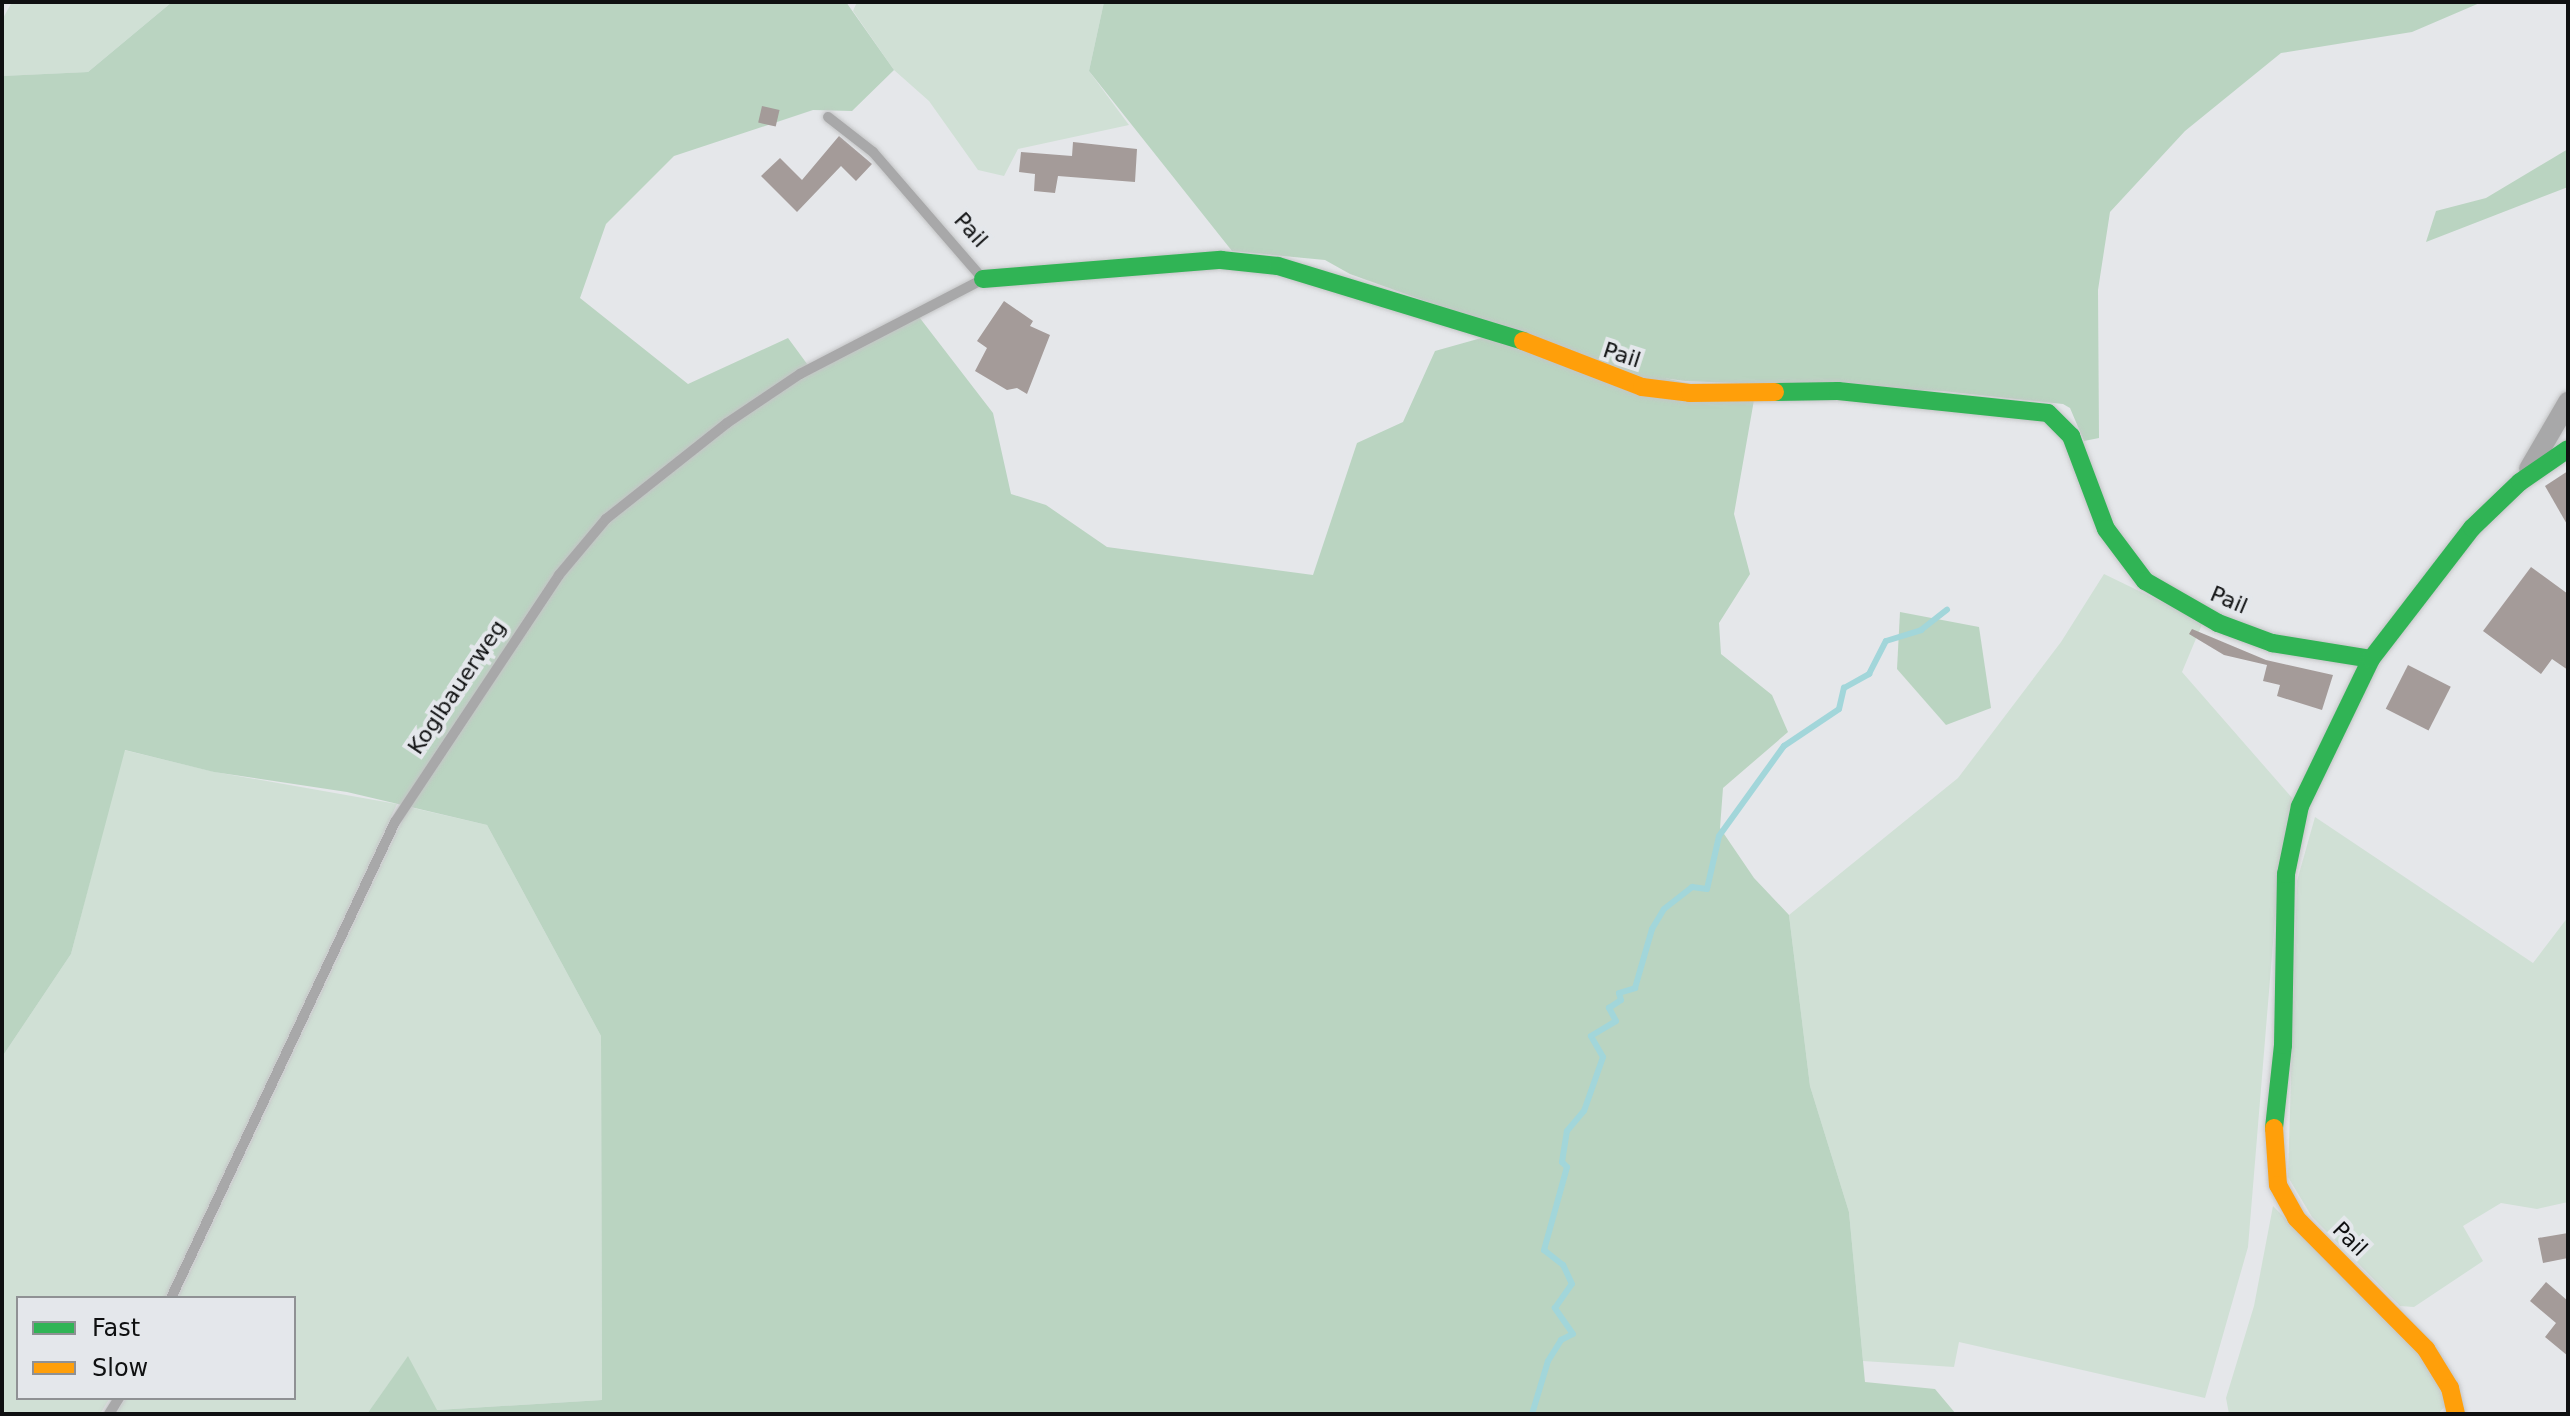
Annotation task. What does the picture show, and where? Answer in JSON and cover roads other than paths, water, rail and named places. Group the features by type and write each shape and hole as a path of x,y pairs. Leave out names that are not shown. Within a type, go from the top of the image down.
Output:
{"street":[{"name":"Pail","path":"983,279 1221,260 1278,266 1477,324 1642,387 1690,393 1838,391 2048,413 2071,436 2106,529 2145,581 2218,623 2272,643 2371,659"},
{"name":"Pail","path":"2520,482 2568,402"},
{"name":"Pail","path":"2456,1414 2450,1388 2426,1349 2296,1218 2278,1185 2272,1150 2283,1045 2286,874 2300,806 2371,659 2434,573 2520,482 2568,449"}],"lane":[{"name":"Pail","path":"828,117 873,152 983,279"},
{"name":"Koglbauerweg","path":"172,1296 395,822 559,575 606,519 727,423 800,374 983,279"}],"waterway":[{"path":"1532,1414 1548,1361 1561,1340 1573,1334 1555,1308 1572,1284 1563,1265 1544,1250 1567,1167 1562,1162 1567,1131 1584,1111 1603,1057 1591,1036 1616,1021 1609,1008 1621,1000 1619,993 1635,988 1652,929 1664,909 1692,887 1707,889 1719,836 1784,746 1839,709 1844,688 1869,674 1886,641 1921,630 1947,610"}]}
